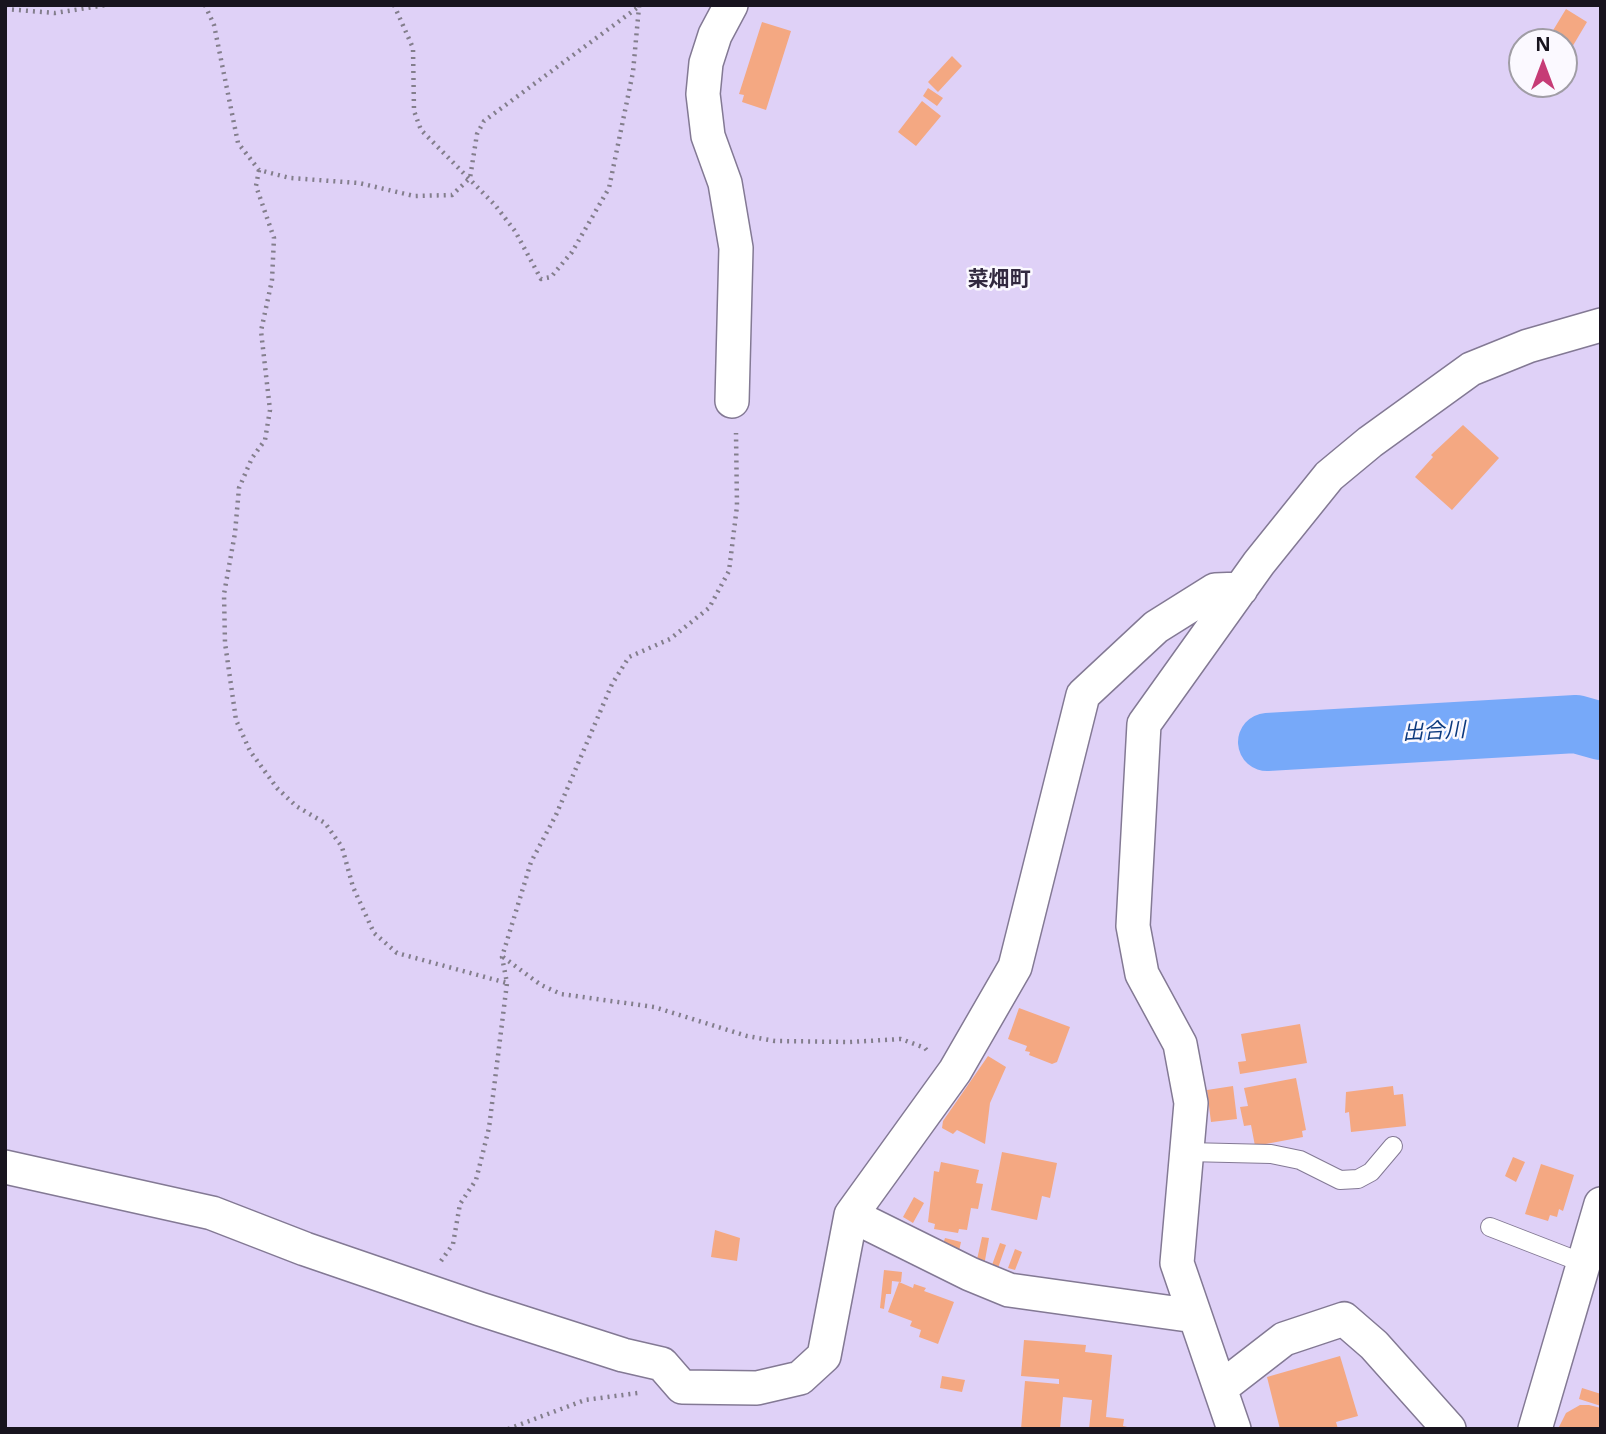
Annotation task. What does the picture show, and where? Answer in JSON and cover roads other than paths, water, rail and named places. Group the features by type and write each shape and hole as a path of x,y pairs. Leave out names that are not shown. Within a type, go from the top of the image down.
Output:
{"street":[{"path":"731,5 706,63 703,94 708,136 725,183 736,248 732,401"},
{"path":"1234,1429 1222,1387 1177,1263 1191,1103 1180,1044 1142,974 1133,926 1144,724 1289,523 1329,476 1370,442 1471,369 1528,346 1601,325"},
{"path":"5,1167 212,1213 305,1249 597,1346 662,1363 682,1387 757,1388 800,1378 824,1356 851,1215 949,1079 1015,967 1083,695 1156,627 1215,590 1241,589"},
{"path":"1535,1429 1601,1204"},
{"path":"851,1215 970,1275 1009,1290 1195,1316"},
{"path":"1222,1387 1284,1339 1344,1319 1374,1345 1449,1429"}],"lane":[{"path":"1187,1152 1271,1154 1300,1160 1340,1180 1358,1179 1371,1172 1393,1146"},
{"path":"1490,1227 1583,1263"}],"waterway":[{"name":"出合川","path":"1267,742 1576,724 1601,731"}],"district":[{"name":"菜畑町","path":"999,280"}]}
